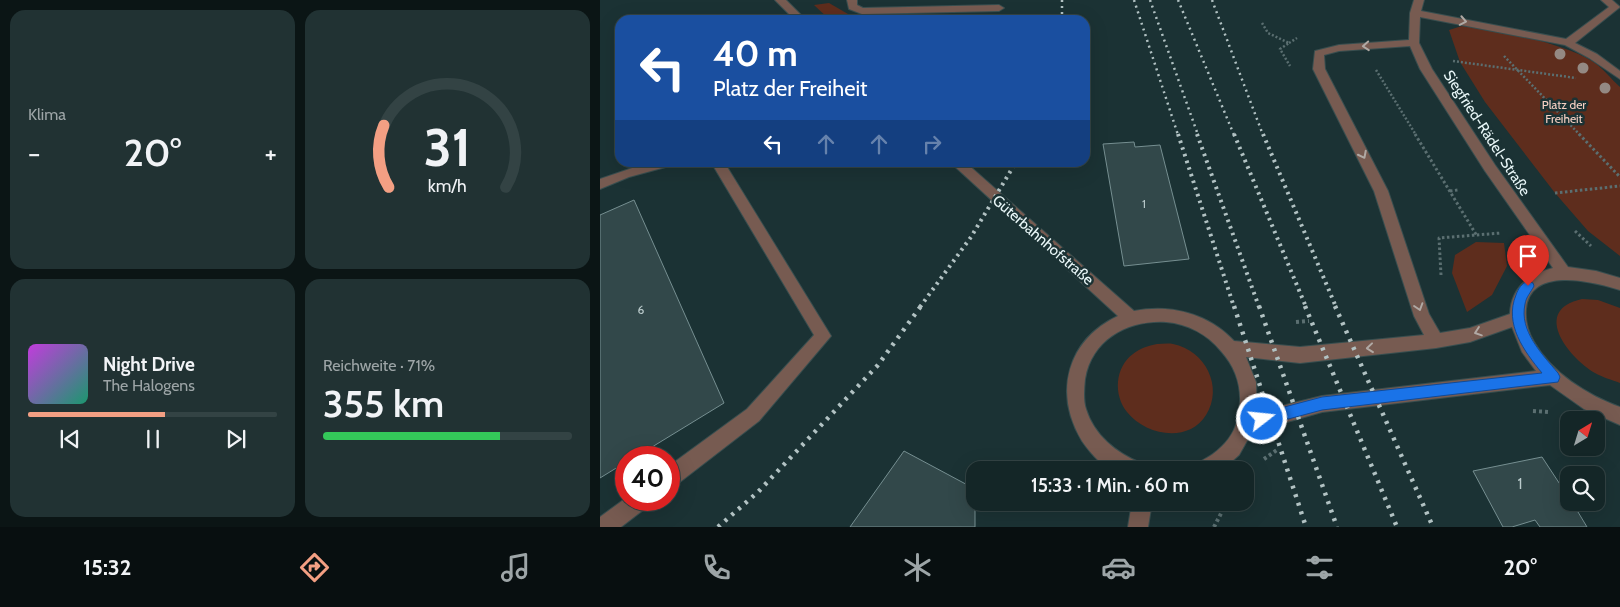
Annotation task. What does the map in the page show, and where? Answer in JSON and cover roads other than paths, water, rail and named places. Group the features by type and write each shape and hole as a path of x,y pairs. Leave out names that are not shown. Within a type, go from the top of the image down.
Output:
{"street":[{"path":"780,0 796,15"},
{"path":"852,0 852,7 862,11 999,8"},
{"name":"Siegfried-Rädel-Straße","path":"1419,0 1415,13 1414,43 1426,69 1490,168 1564,273"},
{"path":"1568,43 1615,7 1606,0"},
{"path":"1415,13 1480,24 1568,43 1593,56 1620,76"},
{"path":"1414,43 1339,48 1319,53 1320,69 1382,191 1422,316 1436,341"},
{"path":"600,184 650,167"},
{"path":"680,470 752,415 823,336 720,167"},
{"name":"Güterbahnhofstraße","path":"962,167 1130,318"},
{"path":"1620,284 1590,276 1564,273 1550,275 1528,286 1518,306 1521,332 1529,348 1554,377 1590,404 1620,416"},
{"path":"1116,461 1100,449 1084,428 1076,405 1076,381 1082,359 1094,341 1111,326 1130,318 1150,314 1172,314 1194,320 1214,332 1231,348 1242,364 1249,384 1250,404 1247,424 1238,441 1226,456 1217,461"},
{"path":"1231,348 1300,355 1436,341 1470,335 1518,318"},
{"path":"1247,424 1322,404 1554,377"},
{"path":"604,527 625,511"},
{"path":"1138,527 1141,511"}],"railway":[{"path":"1062,0 1062,15"},
{"path":"1134,0 1178,135"},
{"path":"1150,0 1198,135"},
{"path":"1178,0 1234,135"},
{"path":"1212,0 1263,135"},
{"path":"1178,134 1234,307"},
{"path":"1197,134 1259,307"},
{"path":"1234,134 1306,307"},
{"path":"1263,134 1336,307"},
{"path":"920,307 971,237 1013,167"},
{"path":"718,527 758,492 878,365 921,306"},
{"path":"1234,306 1306,527"},
{"path":"1259,306 1337,527"},
{"path":"1305,306 1397,527"},
{"path":"1335,306 1433,527"}],"park label":[{"name":"Platz der Freiheit","path":"1564,111"}]}
